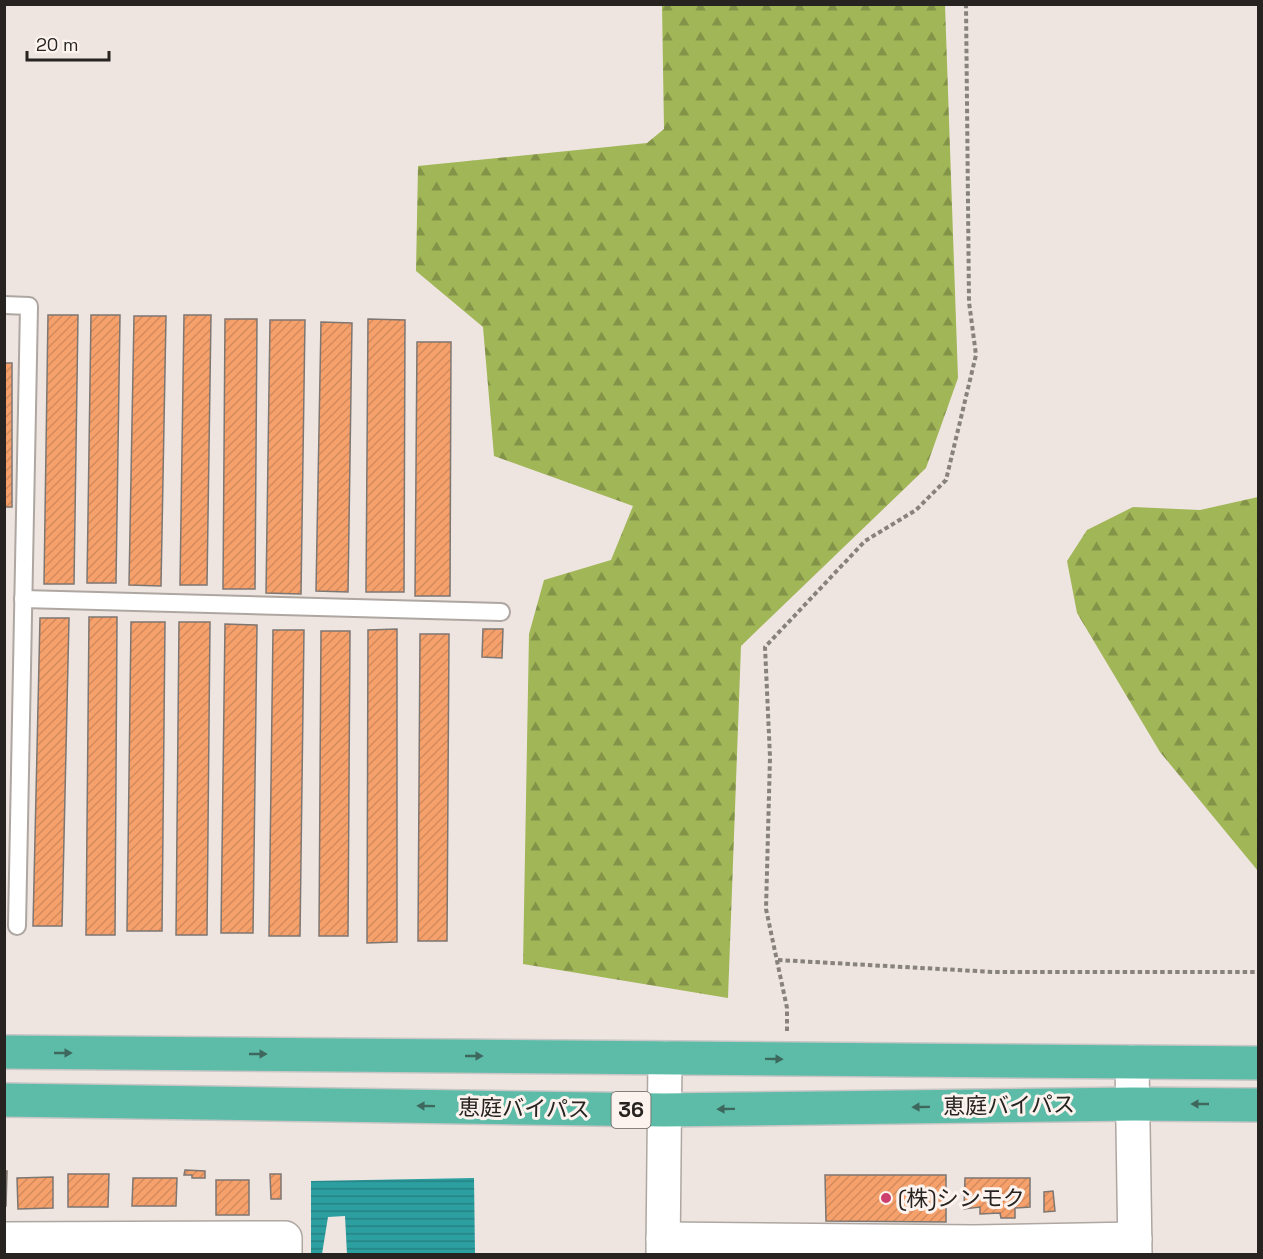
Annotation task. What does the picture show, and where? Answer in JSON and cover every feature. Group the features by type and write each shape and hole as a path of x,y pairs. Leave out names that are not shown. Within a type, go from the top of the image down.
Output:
{"highway":[{"name":"恵庭バイパス","path":"4,1052 1258,1063"},
{"name":"恵庭バイパス","path":"4,1100 664,1110 1133,1104 1258,1105"}],"street":[{"path":"664,1058 663,1247 1135,1247 1132,1062"},
{"path":"4,1239 285,1238 285,1254"}],"lane":[{"path":"4,305 29,306 17,927"},
{"path":"23,599 501,612"}],"path":[{"path":"787,1059 787,1008 766,909 770,757 765,647 866,541 916,510 946,480 976,355 969,302 966,4"},
{"path":"778,960 994,972 1258,972"}],"green space":[{"path":"662,5 945,5 958,378 926,468 741,646 728,998 523,964 529,634 544,580 611,560 633,506 494,456 483,327 416,271 418,166 647,143 664,129"},
{"path":"1258,497 1258,871 1160,752 1077,613 1067,561 1087,530 1133,507 1200,510"}],"water":[{"path":"474,1178 475,1254 347,1254 345,1216 328,1217 322,1254 311,1254 311,1181"}],"building":[{"path":"48,315 78,315 74,584 44,584"},
{"path":"91,315 120,315 116,583 87,583"},
{"path":"184,315 211,315 207,585 180,585"},
{"path":"134,316 166,316 161,586 129,585"},
{"path":"225,319 257,319 255,589 223,589"},
{"path":"368,319 405,320 404,592 366,592"},
{"path":"270,320 305,320 301,594 266,593"},
{"path":"321,322 352,323 348,592 316,591"},
{"path":"417,342 451,342 450,596 415,596"},
{"path":"4,363 12,363 12,507 4,507"},
{"path":"89,617 117,617 115,935 86,935"},
{"path":"40,618 69,618 62,926 33,926"},
{"path":"131,622 165,622 162,931 127,931"},
{"path":"179,622 210,622 207,935 176,935"},
{"path":"225,624 257,625 253,933 221,933"},
{"path":"397,629 397,942 367,943 368,630"},
{"path":"483,629 503,629 502,658 482,657"},
{"path":"273,630 304,630 300,936 269,936"},
{"path":"321,631 350,631 348,936 319,936"},
{"path":"420,634 449,634 447,941 418,941"},
{"path":"185,1170 205,1171 205,1178 192,1178 192,1175 184,1175"},
{"path":"4,1171 7,1171 6,1206 4,1206"},
{"path":"68,1174 109,1174 108,1207 68,1207"},
{"path":"270,1174 281,1174 281,1199 271,1199"},
{"name":"(株)シンモク","path":"825,1175 946,1175 946,1222 826,1221"},
{"path":"53,1177 53,1208 18,1209 17,1178"},
{"path":"133,1178 177,1178 176,1206 132,1206"},
{"path":"965,1178 1030,1178 1030,1207 1015,1208 1015,1218 1001,1218 1000,1213 980,1214 980,1207 964,1209"},
{"path":"216,1180 249,1180 249,1215 216,1215"},
{"path":"1053,1191 1055,1211 1044,1212 1044,1192"}],"place":[{"name":"(株)シンモク","path":"886,1198"}]}
